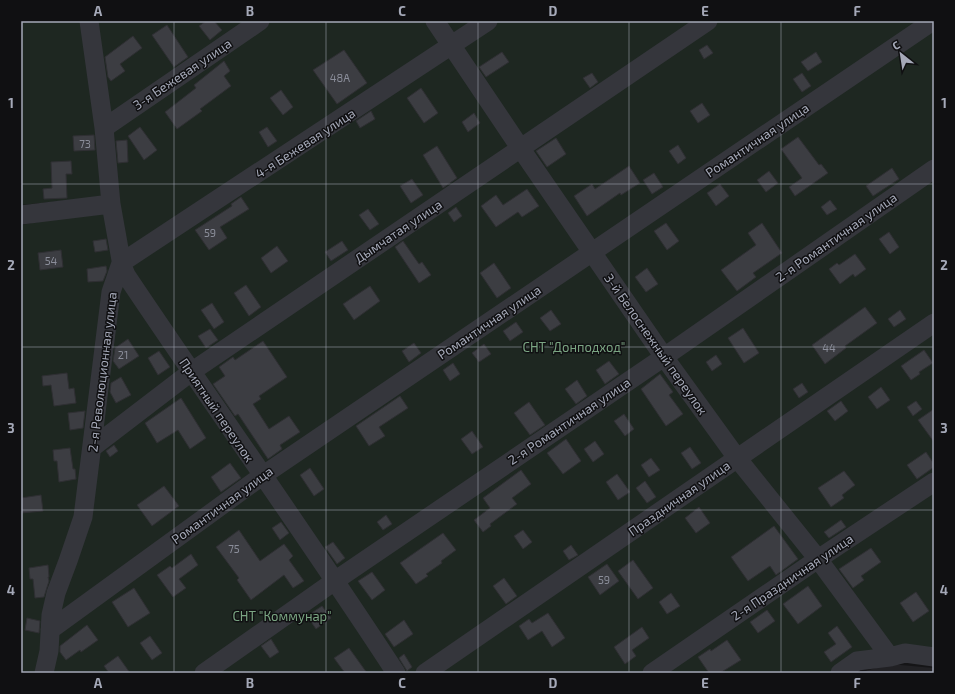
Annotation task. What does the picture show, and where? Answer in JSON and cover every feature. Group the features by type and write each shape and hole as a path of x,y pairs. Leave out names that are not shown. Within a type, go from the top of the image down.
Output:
{"street":[{"name":"2-я Революционная улица","path":"44,673 49,651 51,615 56,593 83,516 93,447 111,292 121,263 111,204 104,128 89,21"},
{"name":"3-я Бежевая улица","path":"104,128 260,21"},
{"name":"3-й Белоснежный переулок","path":"435,21 521,149 664,356 737,458 818,559 890,657"},
{"name":"4-я Бежевая улица","path":"121,263 488,21"},
{"name":"Дымчатая улица","path":"93,447 191,372 708,21"},
{"name":"Романтичная улица","path":"50,630 262,476 928,27"},
{"name":"2-я Романтичная улица","path":"204,673 336,580 934,169"},
{"path":"21,215 111,204"},
{"name":"Приятный переулок","path":"121,263 126,275 191,372 262,476 336,580 396,673"},
{"name":"Праздничная улица","path":"425,673 934,323"},
{"name":"2-я Праздничная улица","path":"652,673 818,559 934,482"},
{"path":"840,673 857,661 905,654 934,657"}],"shaded area":[{"path":"890,664 934,668 934,673 858,673"}],"green space":[{"name":"СНТ \"Донподход\"","path":"21,21 934,21 934,663 867,658 846,673 21,673 21,225 77,215 73,200 21,205"}],"building":[{"path":"206,21 214,21 222,30 210,40 199,26"},
{"path":"167,25 188,57 174,67 152,35"},
{"path":"133,36 142,48 120,64 125,71 111,81 108,77 105,57"},
{"path":"707,45 713,53 704,59 699,50"},
{"path":"344,50 367,83 337,104 313,70"},
{"path":"502,52 509,62 486,77 479,67"},
{"path":"816,52 822,62 808,71 801,62"},
{"path":"224,61 230,71 224,76 231,86 200,109 202,111 177,129 165,112 196,88 194,85"},
{"path":"592,73 598,82 590,88 583,78"},
{"path":"802,73 811,86 802,92 793,79"},
{"path":"421,88 438,113 424,123 407,98"},
{"path":"281,90 293,107 283,115 270,98"},
{"path":"702,103 710,115 698,123 690,111"},
{"path":"371,111 375,119 360,128 356,121"},
{"path":"474,113 480,123 468,132 462,122"},
{"path":"140,127 157,150 144,160 128,136"},
{"path":"267,127 277,141 268,147 259,132"},
{"path":"94,135 95,150 74,151 73,136"},
{"path":"798,137 819,165 821,164 828,173 795,196 789,187 802,178 781,149"},
{"path":"556,138 566,154 547,167 536,151"},
{"path":"127,140 128,162 118,163 116,141"},
{"path":"678,145 686,158 678,164 669,151"},
{"path":"437,146 457,178 443,188 423,155"},
{"path":"71,161 72,174 66,174 67,198 44,199 43,189 52,188 51,162"},
{"path":"629,166 640,183 621,195 620,193 587,216 574,196 592,184 595,189"},
{"path":"892,168 899,179 873,196 866,186"},
{"path":"769,171 778,183 766,192 757,180"},
{"path":"654,173 663,187 652,194 643,180"},
{"path":"412,179 423,195 411,203 400,186"},
{"path":"720,184 729,196 716,206 707,193"},
{"path":"527,189 539,206 522,217 518,212 496,227 481,206 496,195 503,205"},
{"path":"241,197 249,209 220,227 227,238 209,250 195,230 232,206 231,204"},
{"path":"830,200 837,209 827,215 821,207"},
{"path":"456,207 462,216 454,222 448,213"},
{"path":"368,209 379,224 370,230 359,215"},
{"path":"666,223 679,241 667,250 654,231"},
{"path":"762,223 782,253 753,273 756,277 737,291 721,270 756,245 748,233"},
{"path":"889,232 899,247 890,254 879,239"},
{"path":"106,239 108,250 95,252 93,241"},
{"path":"342,241 348,250 331,261 325,252"},
{"path":"403,241 419,264 422,262 431,275 419,283 395,247"},
{"path":"277,246 288,261 271,273 261,258"},
{"path":"61,250 63,267 40,270 38,253"},
{"path":"855,254 866,269 855,277 853,274 840,284 829,269 837,263 839,265"},
{"path":"494,263 511,288 497,298 480,273"},
{"path":"106,266 107,271 103,281 88,282 87,269"},
{"path":"647,268 658,284 646,292 635,277"},
{"path":"246,285 261,307 249,316 234,293"},
{"path":"370,286 380,301 354,320 343,304"},
{"path":"212,303 224,322 214,329 201,310"},
{"path":"865,307 877,323 845,346 846,348 825,364 812,345"},
{"path":"551,310 561,324 550,331 540,318"},
{"path":"900,310 906,319 894,327 888,319"},
{"path":"516,322 523,332 510,341 503,331"},
{"path":"743,328 759,353 744,363 728,338"},
{"path":"210,329 218,340 206,348 198,336"},
{"path":"128,339 139,356 119,369 113,361 115,348"},
{"path":"263,341 287,377 259,396 261,399 253,404 269,429 289,416 300,432 280,445 282,449 268,459 238,414 235,416 213,384 225,376 219,367 233,357 235,360"},
{"path":"414,343 421,353 409,362 402,351"},
{"path":"484,344 491,354 479,362 472,353"},
{"path":"924,350 933,363 919,372 920,374 911,380 901,366"},
{"path":"159,351 170,367 158,375 148,358"},
{"path":"716,355 722,364 712,371 706,362"},
{"path":"609,361 619,374 605,384 596,370"},
{"path":"453,363 460,374 450,381 443,370"},
{"path":"67,373 69,389 74,388 76,403 54,406 51,385 43,386 42,376"},
{"path":"660,374 673,392 669,395 683,414 666,426 641,389"},
{"path":"121,377 131,395 116,403 110,392 111,383"},
{"path":"577,380 587,396 576,404 565,389"},
{"path":"802,383 808,392 799,398 793,389"},
{"path":"881,387 890,400 877,409 868,397"},
{"path":"400,396 408,408 379,427 385,436 369,446 356,426"},
{"path":"181,398 206,438 190,449 178,430 157,443 145,423"},
{"path":"841,401 848,411 835,421 827,411"},
{"path":"916,401 922,409 913,416 907,407"},
{"path":"529,402 545,425 530,435 514,413"},
{"path":"934,409 934,442 918,420"},
{"path":"85,411 83,428 70,430 68,413"},
{"path":"624,414 634,429 625,436 614,421"},
{"path":"472,431 483,447 472,454 461,439"},
{"path":"566,439 581,461 563,474 547,453"},
{"path":"595,441 604,454 593,462 584,449"},
{"path":"114,445 118,451 110,457 106,451"},
{"path":"690,447 701,463 692,469 681,453"},
{"path":"70,448 76,479 59,482 57,461 54,461 53,450"},
{"path":"926,452 934,464 934,467 917,479 907,465"},
{"path":"651,458 660,470 649,477 641,465"},
{"path":"230,463 241,478 221,492 211,477"},
{"path":"310,468 324,489 314,496 300,475"},
{"path":"521,470 531,484 512,498 517,504 490,524 491,526 483,532 474,520 490,508 483,498"},
{"path":"844,471 855,485 842,495 844,498 831,507 818,488"},
{"path":"617,474 630,492 618,500 606,482"},
{"path":"645,481 656,497 647,503 636,488"},
{"path":"164,486 179,506 152,526 137,505"},
{"path":"41,495 43,511 21,513 21,498"},
{"path":"699,507 710,523 696,533 685,518"},
{"path":"386,515 392,524 383,530 377,522"},
{"path":"841,520 846,527 829,538 824,532"},
{"path":"281,522 289,533 280,540 272,528"},
{"path":"774,526 798,559 776,575 770,566 748,581 731,557"},
{"path":"239,530 260,561 284,544 293,556 289,560 304,581 293,588 284,575 251,600 237,580 239,578 216,547"},
{"path":"523,530 532,542 523,549 514,536"},
{"path":"443,533 456,550 441,561 442,563 426,574 428,576 416,584 400,563"},
{"path":"333,542 345,558 337,564 325,547"},
{"path":"571,545 578,555 569,560 563,551"},
{"path":"871,548 881,562 861,576 864,580 853,588 839,569"},
{"path":"191,554 198,565 179,579 186,588 173,597 157,575 170,566 172,568"},
{"path":"633,560 653,588 638,599 618,571"},
{"path":"607,564 619,581 600,595 588,577"},
{"path":"48,565 49,581 44,597 35,598 33,579 30,579 29,568"},
{"path":"372,572 385,590 372,600 358,581"},
{"path":"504,578 517,596 506,604 493,586"},
{"path":"808,586 822,606 798,624 783,604"},
{"path":"134,588 150,613 128,627 112,602"},
{"path":"916,592 929,611 913,622 900,603"},
{"path":"671,593 680,606 667,614 659,602"},
{"path":"322,606 331,618 316,629 307,616"},
{"path":"767,610 775,621 758,633 750,622"},
{"path":"548,613 565,638 552,647 542,631 528,640 519,626 529,619 532,623"},
{"path":"27,618 40,621 39,633 25,630"},
{"path":"404,620 413,634 394,647 385,634"},
{"path":"87,625 98,640 66,660 60,652 60,646"},
{"path":"837,626 852,647 831,662 824,652 836,644 828,633"},
{"path":"642,627 649,638 632,650 636,656 625,664 614,647"},
{"path":"150,636 162,653 152,660 140,643"},
{"path":"271,639 279,652 270,658 261,646"},
{"path":"727,640 741,660 720,673 709,673 698,657 710,649 711,651"},
{"path":"349,648 367,673 345,673 334,658"},
{"path":"404,654 412,667 407,671 399,658"},
{"path":"118,656 130,673 109,673 104,666"}],"park label":[{"name":"СНТ \"Коммунар\"","path":"282,616"}]}
